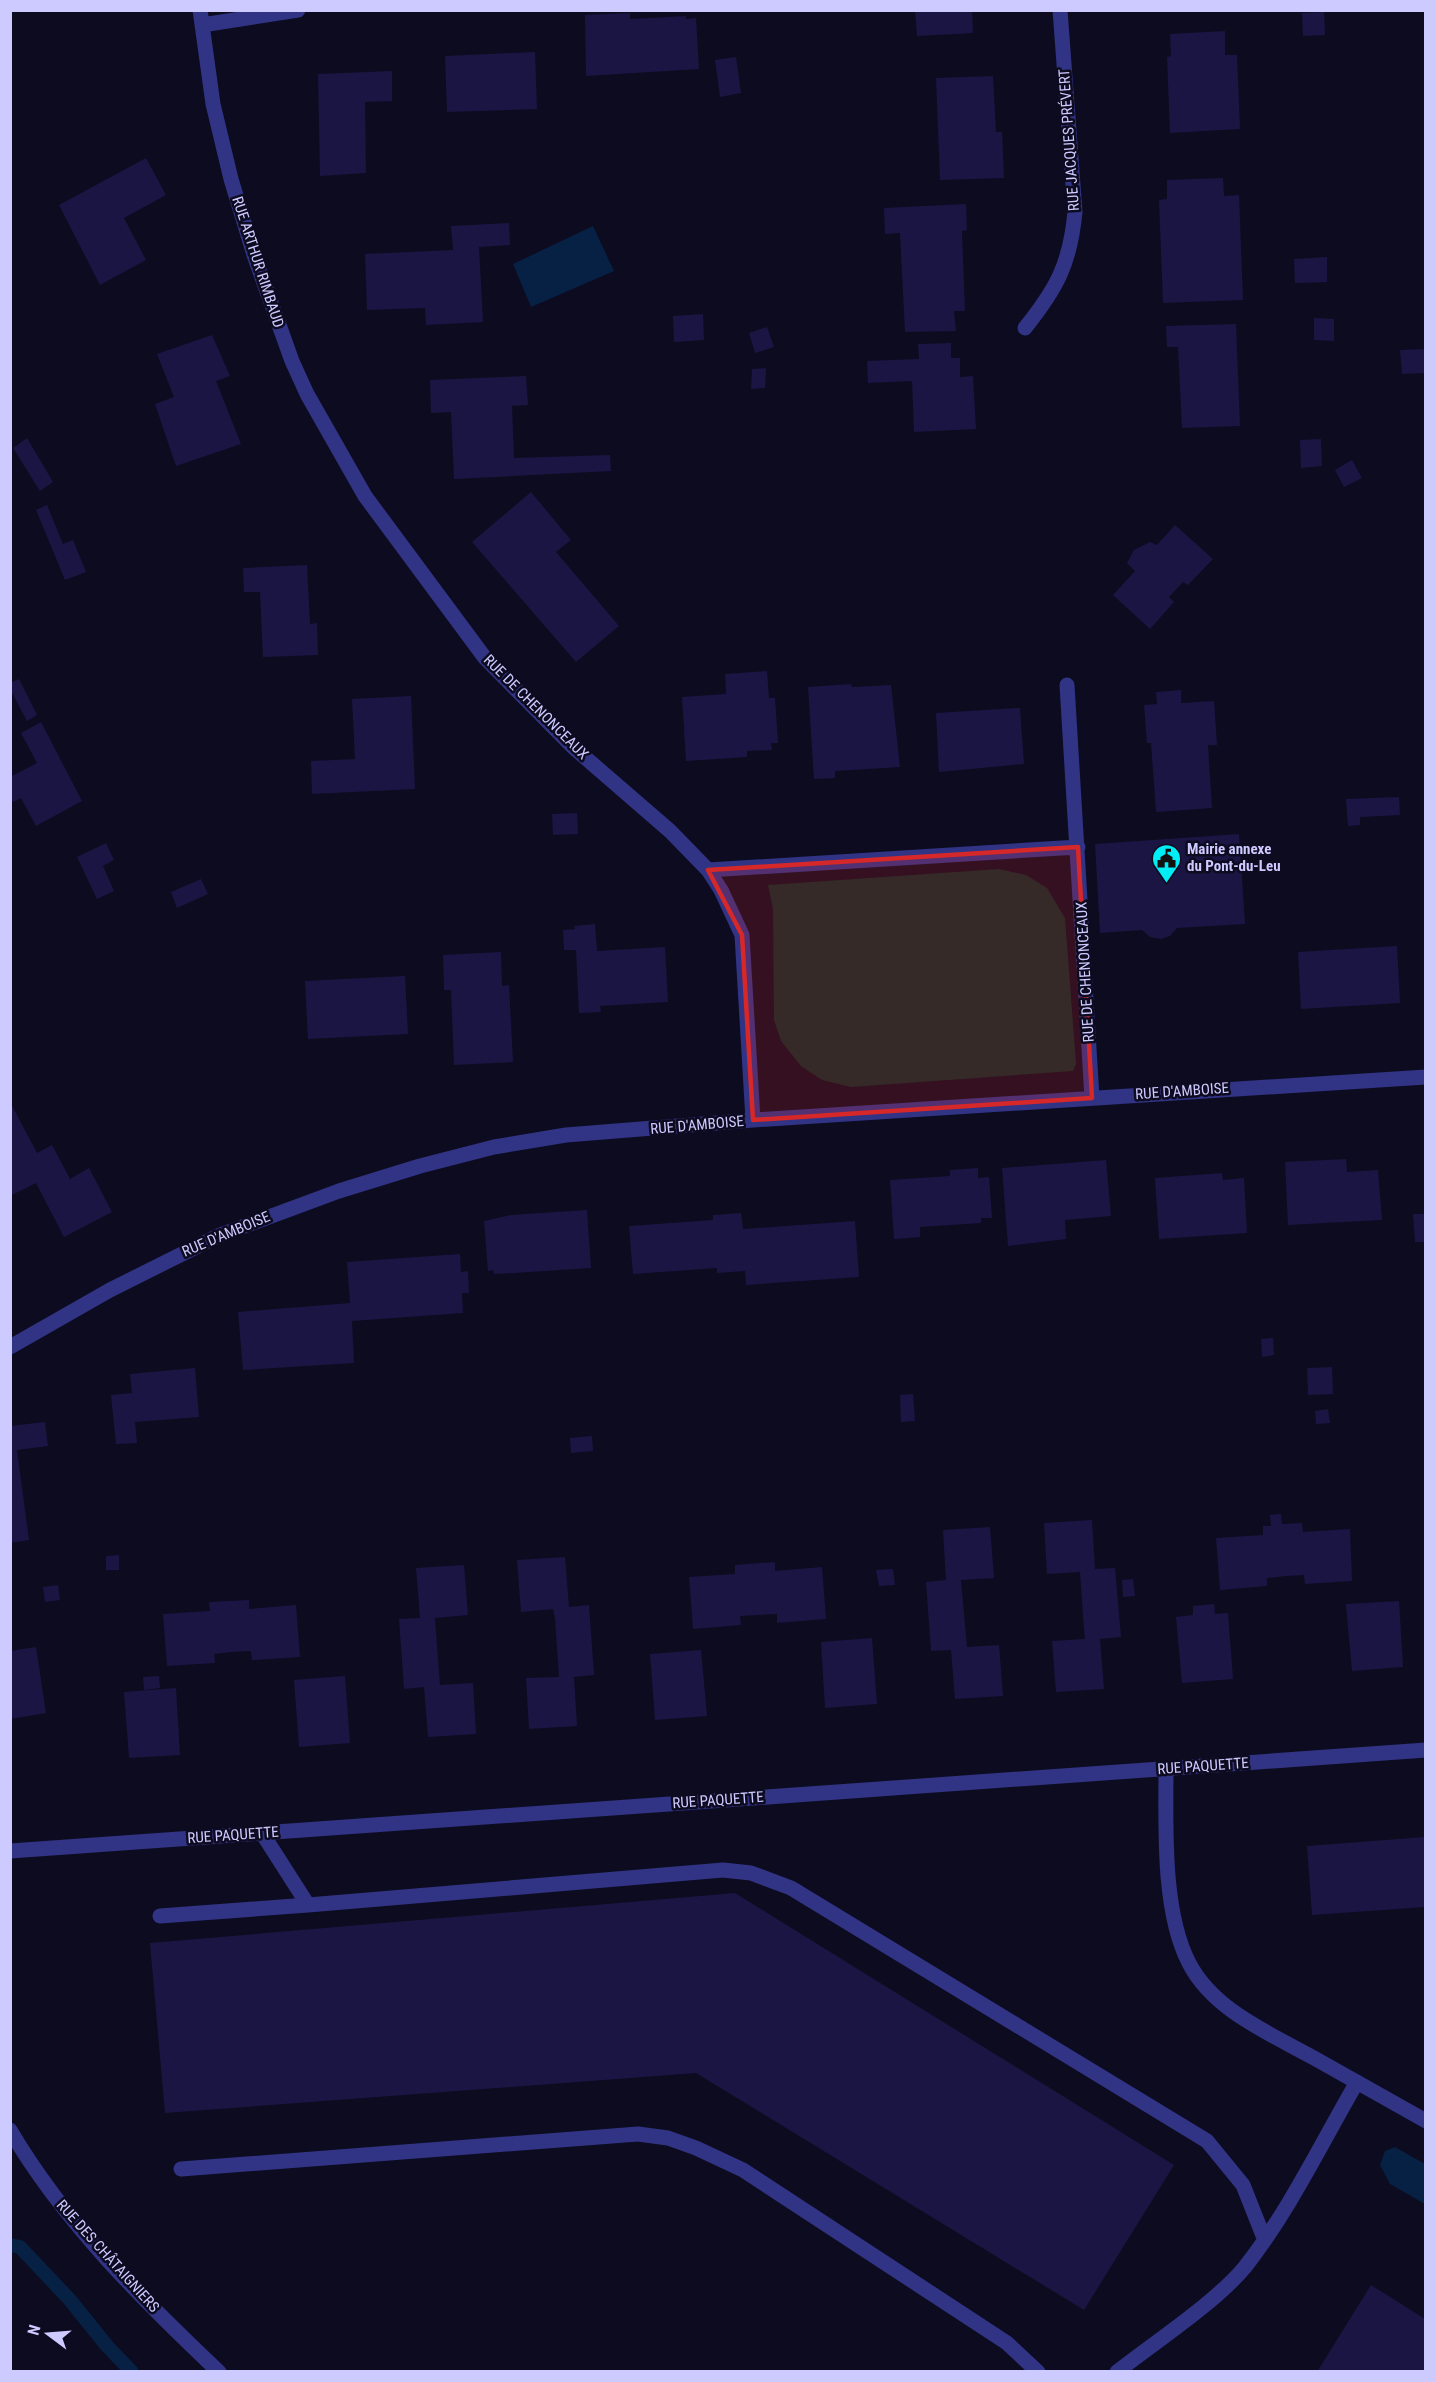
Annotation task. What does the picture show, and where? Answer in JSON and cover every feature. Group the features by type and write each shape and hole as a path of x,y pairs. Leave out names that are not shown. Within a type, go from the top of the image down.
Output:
{"street":[{"path":"201,18 298,10"},
{"name":"RUE JACQUES PRÉVERT","path":"1025,328 1052,294 1069,253 1073,232 1075,212 1060,10"},
{"name":"RUE ARTHUR RIMBAUD","path":"201,18 220,138 254,255 292,361 307,394 365,496"},
{"name":"RUE DE CHENONCEAUX","path":"365,496 485,658 548,723 670,831 708,870 732,908 742,935 753,1120"},
{"name":"RUE DE CHENONCEAUX","path":"1067,686 1092,1098"},
{"path":"708,870 1078,847"},
{"name":"RUE D'AMBOISE","path":"10,1347 110,1290 220,1235 299,1204 382,1177 494,1147 566,1135 753,1120 1425,1077"},
{"name":"RUE PAQUETTE","path":"10,1851 1425,1750"},
{"path":"1166,1769 1167,1871 1179,1933 1188,1962 1205,1988 1238,2015 1425,2121"},
{"path":"262,1833 308,1905"},
{"path":"160,1916 723,1869 751,1873 791,1888 1207,2141 1243,2185 1264,2238"},
{"path":"1117,2372 1204,2305 1244,2268 1281,2214 1357,2082"},
{"name":"RUE DES CHÂTAIGNIERS","path":"10,2130 47,2186 76,2223 151,2305 219,2372"},
{"path":"181,2169 638,2134 668,2138 743,2170 1007,2343 1038,2372"}],"highlighted area":[{"path":"1078,847 1092,1098 753,1120 742,935 708,870"}],"green space":[{"path":"999,869 1026,875 1047,888 1065,918 1076,1064 1073,1071 851,1087 822,1080 801,1066 781,1041 774,1020 773,909 768,885"}],"water":[{"path":"593,226 614,271 531,307 513,264"},
{"path":"1395,2147 1425,2164 1425,2204 1390,2184 1380,2165 1385,2151"}],"building":[{"path":"915,10 972,10 973,33 917,36"},
{"path":"1324,12 1325,35 1303,36 1302,13"},
{"path":"630,13 630,19 686,16 686,19 696,18 699,69 586,76 585,15"},
{"path":"1225,31 1225,55 1237,55 1240,129 1170,133 1167,57 1171,56 1170,34"},
{"path":"535,52 537,109 447,112 445,56"},
{"path":"736,57 741,93 720,97 715,60"},
{"path":"392,71 392,101 365,102 366,173 320,176 318,74"},
{"path":"993,76 996,132 1002,132 1004,178 940,180 936,78"},
{"path":"146,158 166,195 124,218 146,260 100,285 59,205"},
{"path":"1223,178 1224,196 1239,195 1243,300 1163,303 1159,200 1167,199 1167,180"},
{"path":"966,204 967,230 962,231 965,311 954,311 956,331 905,332 900,233 885,234 884,208"},
{"path":"509,223 510,245 479,247 483,322 426,325 425,308 367,310 365,254 453,250 451,226"},
{"path":"1327,257 1327,282 1295,283 1294,259"},
{"path":"703,314 704,340 674,342 673,316"},
{"path":"1314,318 1334,319 1334,341 1314,340"},
{"path":"1236,324 1240,426 1182,428 1178,347 1167,347 1166,326"},
{"path":"767,327 774,347 755,353 749,333"},
{"path":"212,335 230,376 216,381 241,444 176,466 155,404 174,397 157,354"},
{"path":"951,343 951,358 960,358 960,377 973,376 976,429 914,432 912,381 868,383 867,361 919,359 918,344"},
{"path":"1425,349 1425,373 1402,374 1400,350"},
{"path":"766,368 765,388 751,389 752,369"},
{"path":"526,376 528,405 512,406 514,458 610,455 611,471 454,479 451,412 431,413 430,380"},
{"path":"27,438 53,482 40,491 13,448"},
{"path":"1321,439 1322,466 1301,468 1300,440"},
{"path":"1352,460 1362,478 1344,487 1335,470"},
{"path":"531,492 571,540 556,552 619,626 576,662 472,542"},
{"path":"47,505 63,544 73,540 86,572 65,580 36,510"},
{"path":"1175,525 1213,559 1188,585 1183,582 1169,597 1174,602 1150,629 1113,595 1135,571 1127,563 1134,550 1150,542 1157,545"},
{"path":"307,565 310,624 317,623 318,655 263,657 260,592 244,592 243,568"},
{"path":"767,671 769,698 775,698 778,743 771,743 772,750 747,751 747,757 686,761 682,697 726,694 725,674"},
{"path":"19,679 37,715 27,721 10,689 10,683"},
{"path":"851,684 852,687 891,685 900,767 835,771 835,778 814,779 808,687"},
{"path":"1181,690 1181,703 1214,701 1217,745 1208,745 1212,808 1156,812 1151,743 1147,743 1144,705 1157,704 1156,692"},
{"path":"411,696 415,789 312,794 311,761 355,759 352,699"},
{"path":"1020,708 1024,764 939,772 936,713"},
{"path":"41,722 82,801 36,826 21,798 13,802 10,797 10,777 37,763 21,733"},
{"path":"1399,797 1400,815 1360,817 1360,825 1348,826 1346,799"},
{"path":"577,813 578,834 553,835 552,814"},
{"path":"1239,834 1245,924 1177,928 1170,936 1161,939 1150,937 1142,930 1100,933 1095,844"},
{"path":"106,843 114,860 103,866 114,891 97,899 77,857"},
{"path":"201,879 208,894 177,908 171,892"},
{"path":"595,924 597,951 665,947 668,1002 600,1006 601,1012 579,1013 576,950 564,950 563,930 575,929 574,926"},
{"path":"1397,946 1400,1003 1301,1009 1298,952"},
{"path":"501,952 502,986 509,985 513,1062 454,1065 451,990 444,990 443,955"},
{"path":"405,976 408,1034 308,1039 305,981"},
{"path":"10,1102 37,1153 52,1145 70,1179 89,1168 112,1212 64,1237 36,1183 12,1195"},
{"path":"1346,1159 1347,1172 1378,1170 1382,1220 1288,1225 1285,1162"},
{"path":"1106,1160 1111,1216 1065,1220 1066,1239 1008,1246 1002,1168"},
{"path":"978,1168 978,1178 989,1177 992,1218 981,1218 981,1223 920,1227 920,1237 894,1239 890,1180 950,1176 950,1170"},
{"path":"1222,1173 1223,1180 1244,1178 1247,1233 1159,1239 1155,1178"},
{"path":"587,1210 591,1268 494,1274 493,1270 488,1271 484,1221 511,1215"},
{"path":"741,1213 743,1229 855,1221 859,1277 746,1285 745,1271 717,1273 717,1268 633,1274 629,1226 713,1220 713,1215"},
{"path":"1413,1214 1425,1214 1425,1242 1415,1242"},
{"path":"460,1254 461,1272 468,1271 469,1293 462,1293 463,1313 352,1321 354,1363 243,1370 238,1312 350,1303 347,1262"},
{"path":"1273,1338 1274,1355 1262,1357 1261,1339"},
{"path":"1332,1367 1333,1394 1308,1395 1307,1368"},
{"path":"195,1368 199,1417 135,1422 137,1443 116,1444 111,1395 132,1393 130,1374"},
{"path":"913,1394 915,1421 901,1422 900,1395"},
{"path":"1328,1409 1330,1423 1316,1424 1315,1411"},
{"path":"45,1422 48,1446 17,1450 29,1540 10,1543 10,1426"},
{"path":"592,1436 593,1451 571,1453 570,1438"},
{"path":"1281,1514 1282,1524 1302,1523 1303,1532 1350,1529 1352,1581 1305,1584 1304,1575 1286,1576 1267,1578 1267,1586 1220,1590 1216,1538 1263,1535 1263,1526 1271,1526 1270,1515"},
{"path":"1092,1520 1095,1569 1115,1568 1121,1637 1100,1639 1104,1689 1056,1692 1052,1641 1085,1639 1080,1572 1047,1574 1044,1523"},
{"path":"990,1527 994,1578 961,1580 967,1647 999,1645 1003,1696 955,1699 951,1650 931,1651 926,1582 946,1580 943,1530"},
{"path":"119,1555 119,1570 106,1570 106,1556"},
{"path":"565,1557 569,1607 589,1605 594,1675 574,1677 577,1726 529,1729 526,1678 559,1677 555,1619 553,1609 521,1612 517,1560"},
{"path":"775,1562 775,1571 822,1567 826,1619 777,1623 777,1614 740,1616 741,1625 693,1629 689,1577 735,1574 735,1565"},
{"path":"464,1565 468,1615 435,1618 440,1685 473,1683 476,1734 428,1737 424,1687 404,1689 399,1619 420,1618 416,1568"},
{"path":"893,1569 895,1585 879,1586 876,1570"},
{"path":"1133,1579 1135,1596 1123,1597 1122,1580"},
{"path":"58,1585 60,1600 45,1602 43,1587"},
{"path":"249,1600 249,1609 296,1605 300,1657 252,1660 251,1651 232,1652 214,1654 215,1663 167,1666 163,1614 210,1611 209,1602"},
{"path":"1399,1601 1403,1667 1352,1671 1346,1604"},
{"path":"1214,1604 1215,1614 1228,1613 1233,1679 1182,1683 1176,1617 1193,1615 1193,1606"},
{"path":"872,1638 877,1704 825,1708 821,1642"},
{"path":"36,1647 46,1713 10,1719 10,1651"},
{"path":"701,1650 707,1716 655,1720 650,1654"},
{"path":"159,1676 160,1688 144,1690 143,1677"},
{"path":"345,1676 350,1743 299,1747 294,1680"},
{"path":"176,1688 180,1755 129,1758 124,1692"},
{"path":"1425,1837 1425,1907 1312,1915 1307,1846"},
{"path":"735,1893 1174,2165 1084,2310 696,2073 165,2113 150,1943"},
{"path":"1371,2285 1425,2319 1425,2372 1317,2372"}],"waterway":[{"path":"10,2245 20,2247 70,2300 107,2346 132,2372"}],"place":[{"name":"Mairie annexe du Pont-du-Leu","path":"1166,884"}]}
